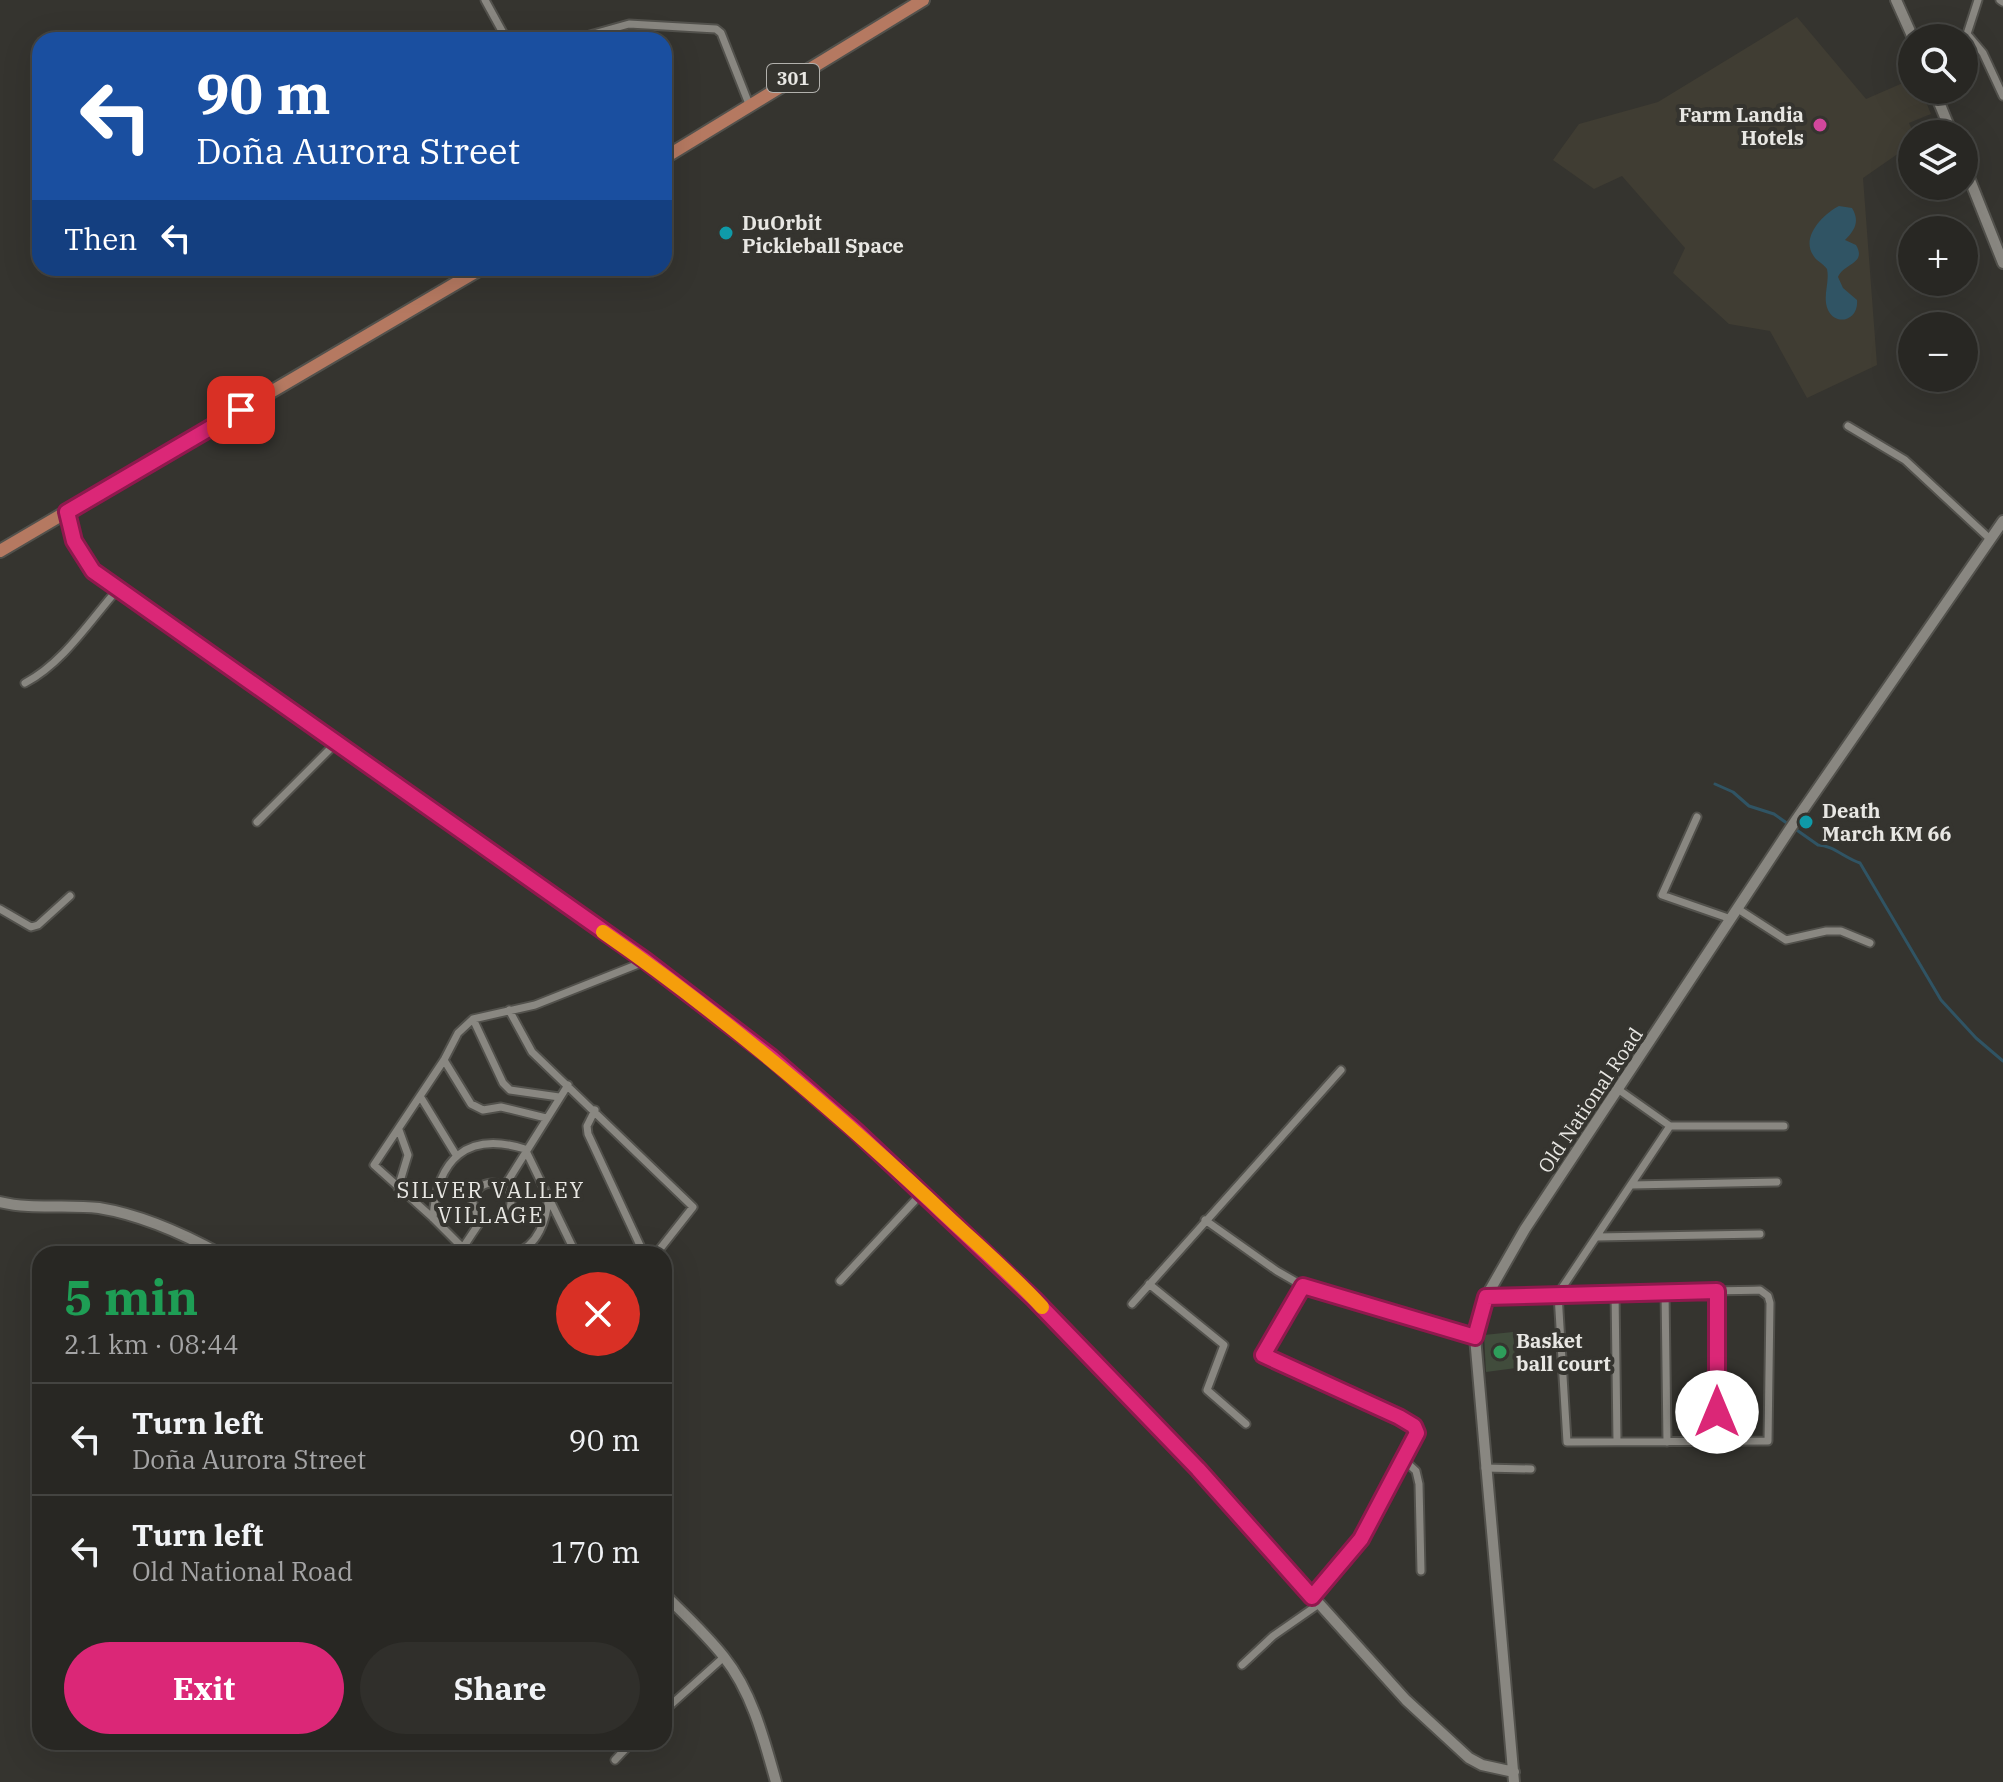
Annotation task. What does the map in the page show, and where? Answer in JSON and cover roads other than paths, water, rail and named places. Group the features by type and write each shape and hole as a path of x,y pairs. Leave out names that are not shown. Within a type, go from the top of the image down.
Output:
{"main road":[{"name":"301","path":"672,153 923,0"},
{"path":"0,551 468,276"}],"street":[{"path":"485,0 503,32"},
{"path":"1896,0 1907,24"},
{"path":"1969,24 1978,0"},
{"path":"600,32 629,24 716,29 721,33 749,104"},
{"path":"1978,49 2003,96"},
{"path":"1978,200 2003,263"},
{"path":"1848,426 1905,460 1990,539"},
{"path":"67,512 80,554 93,571 117,590 646,961 779,1065 856,1131 1034,1299 1198,1469 1406,1700 1451,1742 1482,1765 1514,1777"},
{"name":"Old National Road","path":"1514,1777 1475,1337 1486,1297 1525,1229 1785,836 2003,521"},
{"path":"25,683 46,671 66,652 84,626 117,590"},
{"path":"257,822 336,743"},
{"path":"1697,817 1662,895 1735,914 1786,940 1826,931 1841,931 1870,943"},
{"path":"0,909 31,927 38,925 70,896"},
{"path":"460,1246 374,1165 444,1060 458,1033 473,1019 535,1005 646,961"},
{"path":"509,1010 532,1052 693,1207 662,1246"},
{"path":"473,1019 503,1083 510,1090 559,1097"},
{"path":"444,1060 471,1104 483,1110 501,1107 546,1118"},
{"path":"1132,1304 1341,1070"},
{"path":"504,1187 525,1149 568,1085"},
{"path":"1619,1090 1670,1126 1784,1126"},
{"path":"420,1096 456,1155"},
{"path":"595,1110 587,1126 588,1134 640,1246"},
{"path":"1486,1297 1558,1294 1615,1292 1665,1291 1764,1292 1770,1303 1768,1441 1567,1442 1558,1294 1670,1126"},
{"path":"398,1188 408,1155 399,1130"},
{"path":"433,1218 441,1180 456,1155 472,1145 505,1142 525,1149 549,1194 570,1246"},
{"path":"1631,1185 1777,1182"},
{"path":"492,1183 504,1187 511,1198 510,1211 495,1222 482,1219 474,1210 475,1191 492,1183"},
{"path":"840,1281 922,1193"},
{"path":"526,1246 542,1229 549,1194"},
{"path":"0,1202 98,1208 126,1214 204,1246"},
{"path":"468,1246 482,1219"},
{"path":"1205,1220 1303,1286 1475,1337"},
{"path":"1597,1237 1760,1234"},
{"path":"1149,1284 1224,1345 1207,1390 1246,1424"},
{"path":"1242,1665 1316,1600 1361,1539 1417,1433 1414,1426 1263,1355 1303,1286"},
{"path":"1665,1291 1667,1442"},
{"path":"1717,1291 1717,1442"},
{"path":"1615,1292 1617,1441"},
{"path":"1404,1460 1416,1471 1419,1484 1421,1571"},
{"path":"1485,1468 1531,1469"},
{"path":"672,1602 724,1657 745,1692 762,1732 776,1782"},
{"path":"672,1704 724,1657"},
{"path":"615,1760 624,1750"}],"water":[{"path":"1839,206 1852,208 1856,217 1855,225 1845,240 1856,245 1859,251 1857,260 1838,277 1843,288 1857,300 1857,307 1851,316 1841,320 1828,310 1827,269 1810,248 1816,227 1826,214"}],"waterway":[{"path":"1715,784 1733,792 1749,806 1774,814 1818,845 1860,863 1941,1000 1976,1038 2003,1061"}],"place":[{"name":"Farm Landia Hotels","path":"1820,125"},
{"name":"DuOrbit Pickleball Space","path":"726,233"},
{"name":"Death March KM 66","path":"1806,822"},
{"name":"Basket ball court","path":"1500,1352"}],"district":[{"name":"SILVER VALLEY VILLAGE","path":"491,1202"}]}
